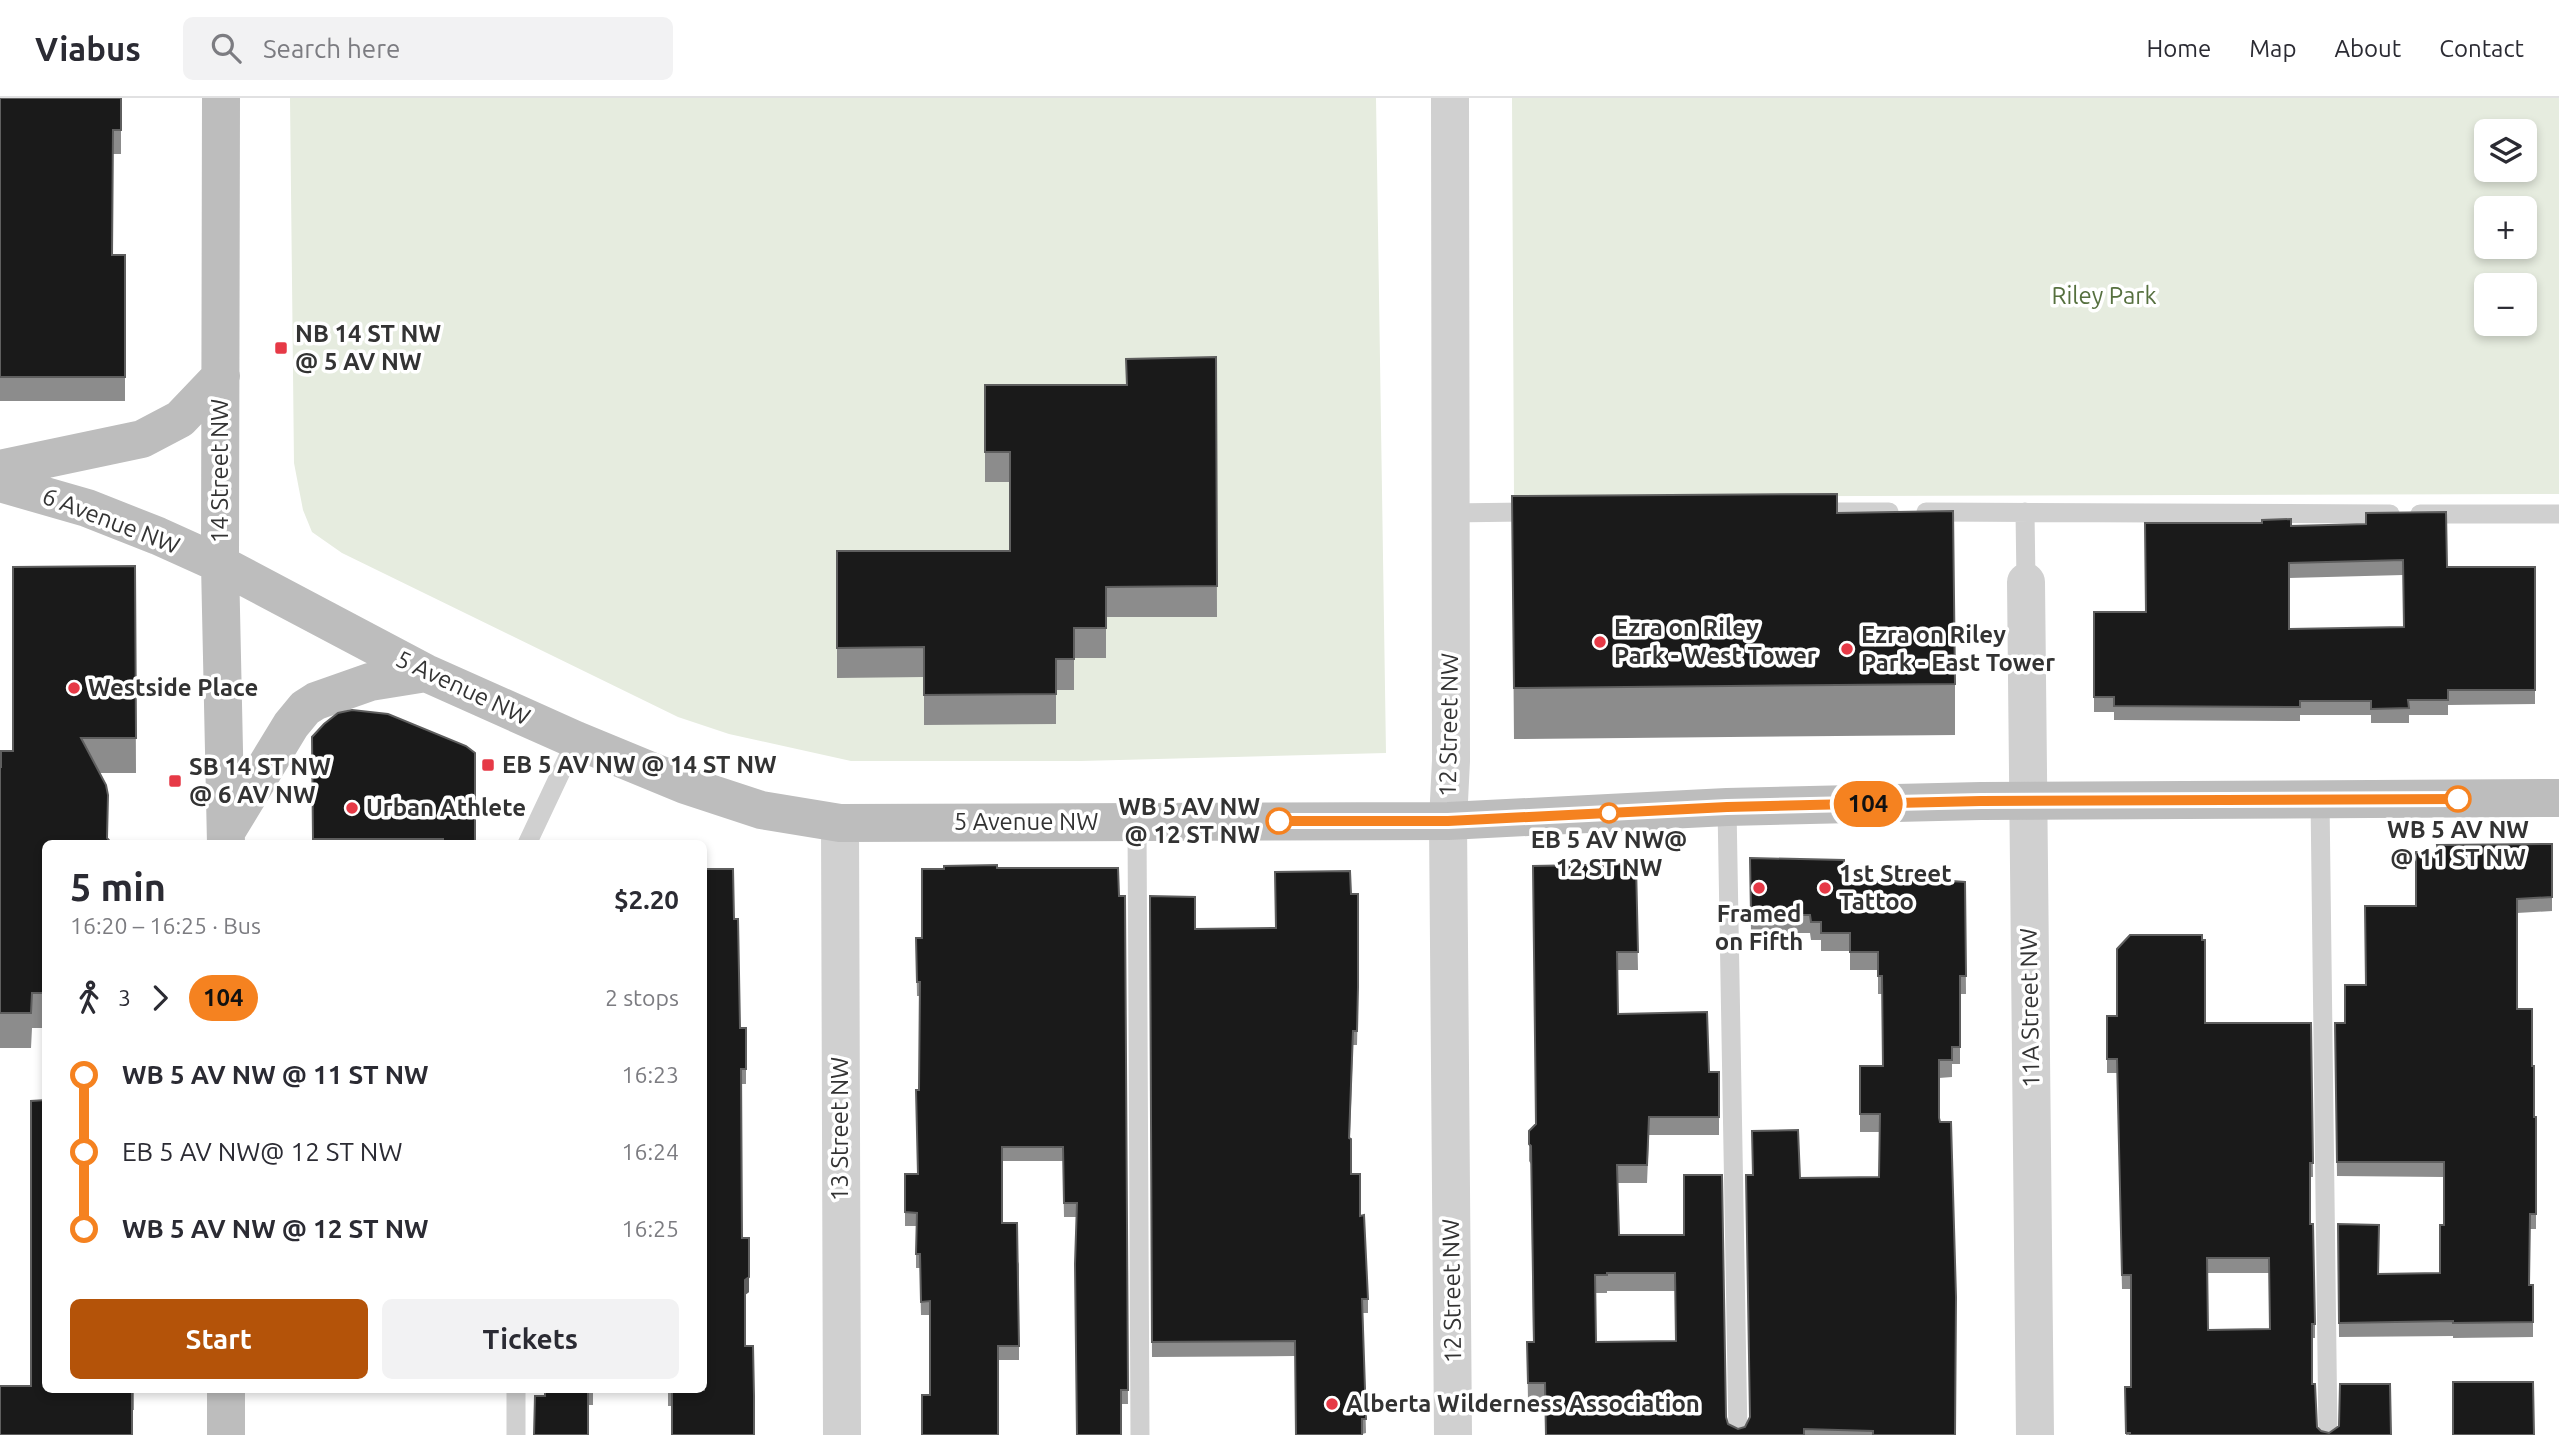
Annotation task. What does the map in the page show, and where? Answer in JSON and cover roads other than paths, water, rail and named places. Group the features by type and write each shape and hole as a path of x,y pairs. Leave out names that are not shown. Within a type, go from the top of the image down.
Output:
{"street":[{"name":"14 Street NW","path":"221,98 219,564 226,838"},
{"name":"12 Street NW","path":"1450,98 1451,761 1448,821 1453,1435"},
{"path":"0,469 142,439 180,419 221,376"},
{"name":"6 Avenue NW","path":"0,483 87,508 219,564"},
{"name":"5 Avenue NW","path":"219,564 426,673 576,740 685,785 761,810 840,823 1448,821 1727,807 2028,801 2559,798"},
{"name":"11A Street NW","path":"2026,582 2035,1435"},
{"path":"226,838 291,725 305,708 316,701 370,682 426,673"},
{"name":"13 Street NW","path":"840,823 842,1435"},
{"path":"226,1393 226,1435"}],"lane":[{"path":"1449,513 1561,512"},
{"path":"1793,512 2559,514"},
{"path":"2025,512 2026,582"},
{"path":"529,840 576,740"},
{"path":"2320,799 2328,1435"},
{"path":"1727,807 1738,1435"},
{"path":"1137,821 1140,1435"},
{"path":"516,1393 516,1435"}],"place":[{"name":"NB 14 ST NW @ 5 AV NW","path":"281,348"},
{"name":"Ezra on Riley Park - West Tower","path":"1600,642"},
{"name":"Ezra on Riley Park - East Tower","path":"1847,649"},
{"name":"Westside Place","path":"74,688"},
{"name":"EB 5 AV NW @ 14 ST NW","path":"488,765"},
{"name":"SB 14 ST NW @ 6 AV NW","path":"175,781"},
{"name":"WB 5 AV NW @ 11 ST NW","path":"2458,799"},
{"name":"Urban Athlete","path":"352,808"},
{"name":"EB 5 AV NW@ 12 ST NW","path":"1609,813"},
{"name":"WB 5 AV NW @ 12 ST NW","path":"1279,821"},
{"name":"Framed on Fifth","path":"1759,888"},
{"name":"1st Street Tattoo","path":"1825,888"},
{"name":"Alberta Wilderness Association","path":"1332,1404"}],"park label":[{"name":"Riley Park","path":"2104,296"}]}
